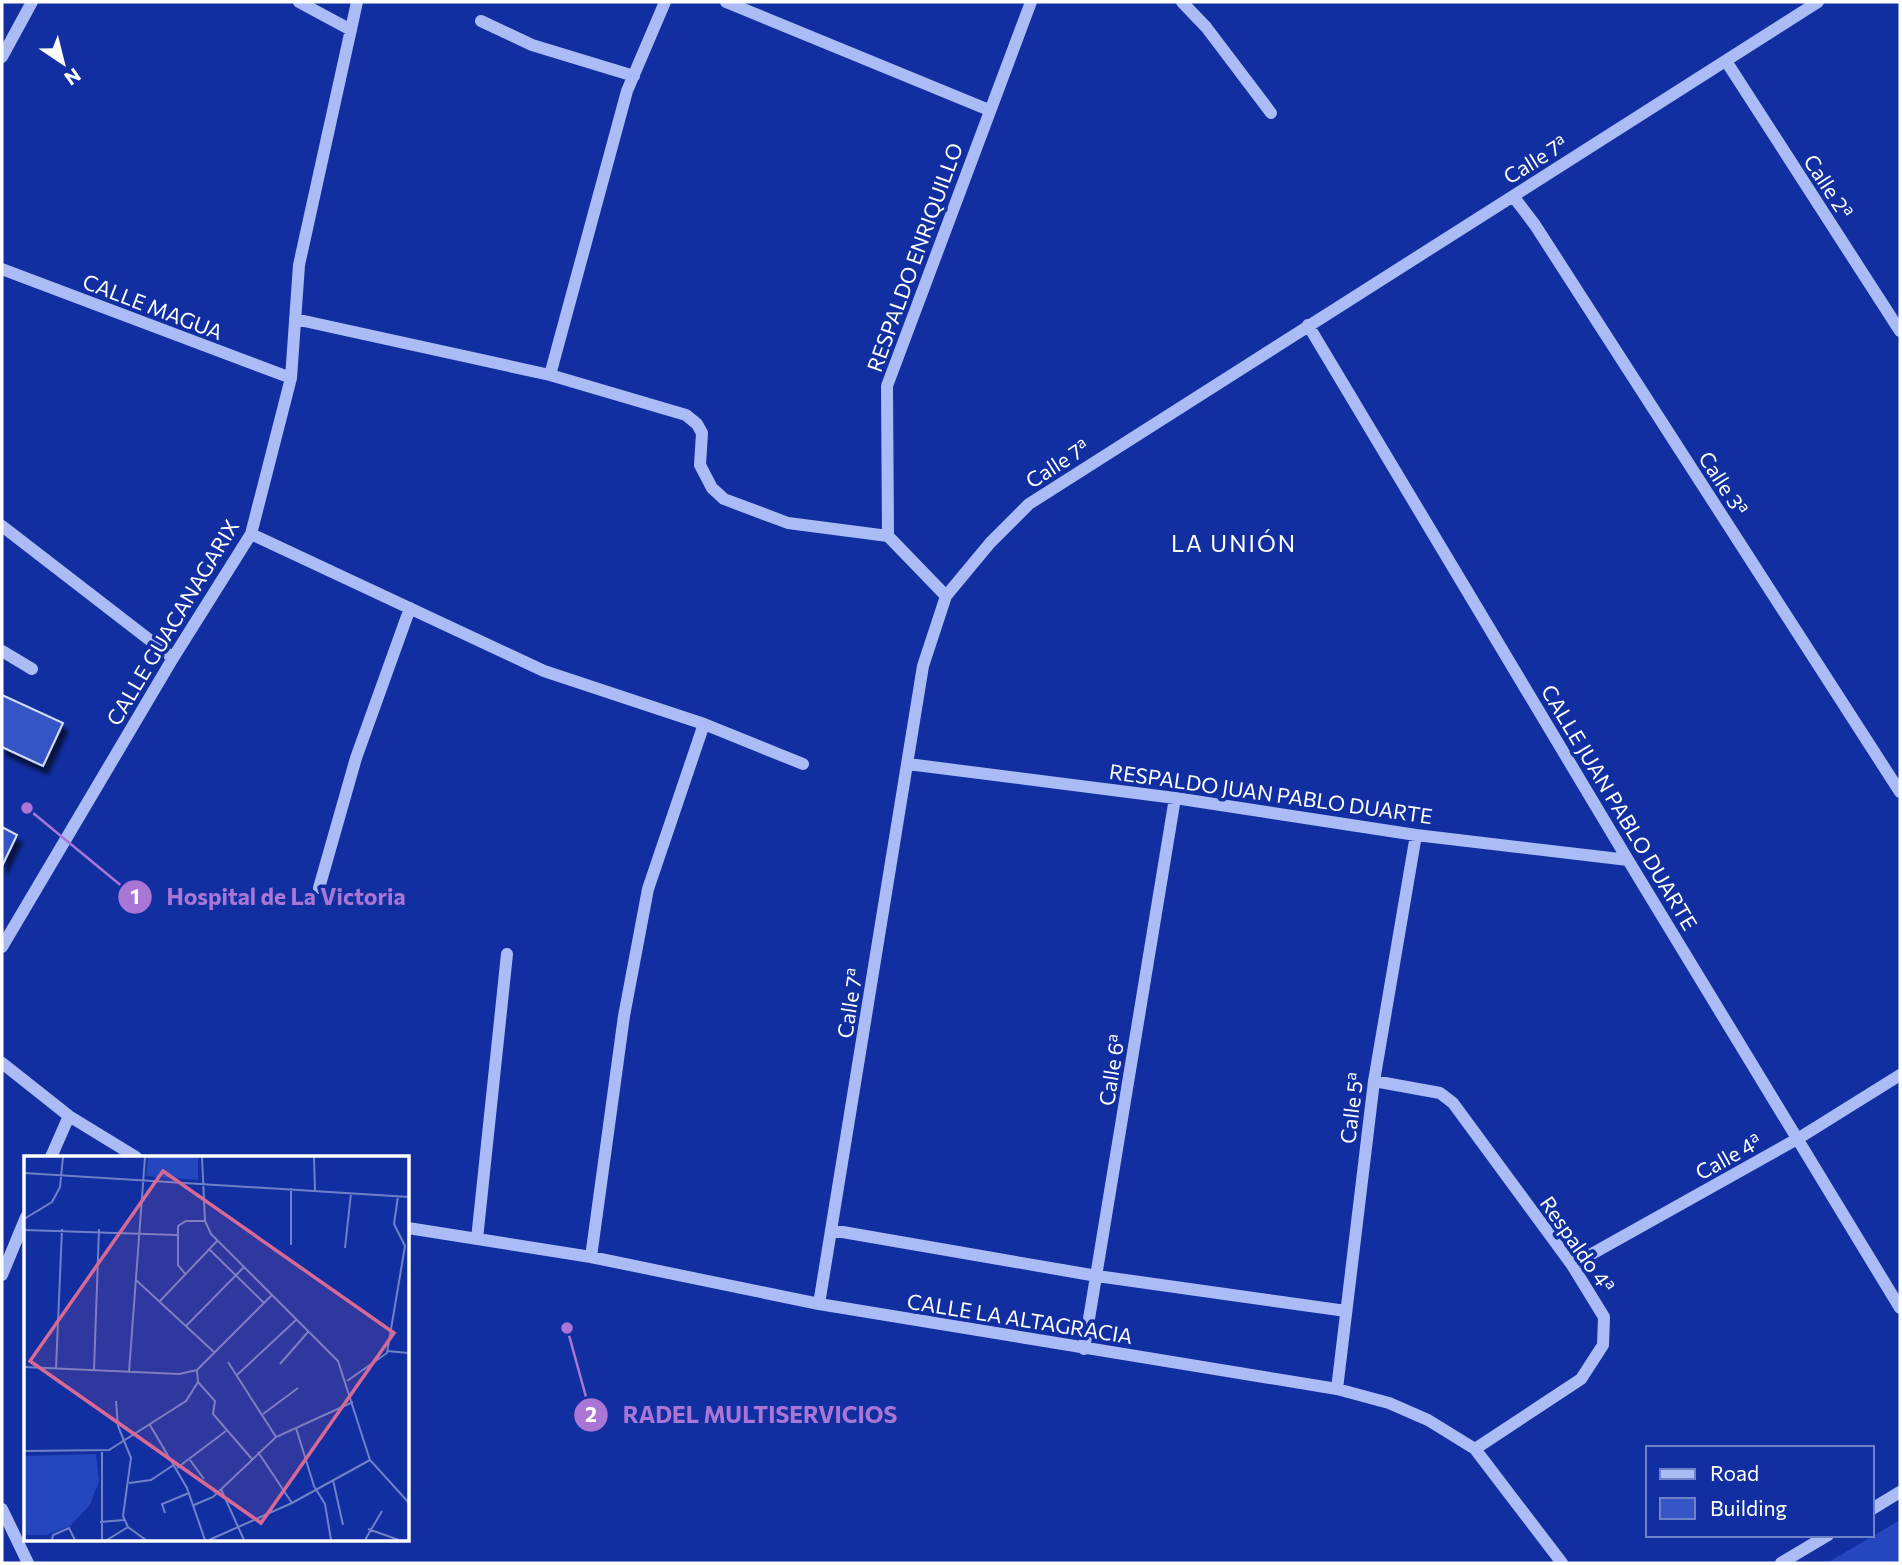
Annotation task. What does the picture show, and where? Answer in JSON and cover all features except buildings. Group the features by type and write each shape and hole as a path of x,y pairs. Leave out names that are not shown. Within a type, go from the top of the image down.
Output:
{"street":[{"path":"2,57 33,2"},
{"path":"299,2 351,30"},
{"name":"CALLE GUACANAGARIX","path":"2,947 173,658 251,534 291,378 299,265 357,2"},
{"path":"550,375 627,91 665,2"},
{"path":"726,2 989,110"},
{"name":"RESPALDO ENRIQUILLO","path":"888,536 887,386 1031,2"},
{"path":"1182,2 1206,27 1271,113"},
{"name":"Calle 7ª","path":"819,1304 923,666 946,596 990,543 1029,504 1818,2"},
{"path":"481,21 532,45 634,76"},
{"name":"Calle 2ª","path":"1726,61 1900,331"},
{"name":"Calle 3ª","path":"1513,196 1542,236 1900,792"},
{"name":"CALLE MAGUA","path":"2,269 291,378"},
{"path":"296,319 550,375 686,415 697,424 702,433 700,465 712,488 724,499 788,523 888,536 946,596"},
{"name":"CALLE JUAN PABLO DUARTE","path":"1308,325 1900,1308"},
{"path":"2,526 173,658"},
{"path":"251,534 544,671 704,724 803,764"},
{"path":"318,888 356,758 411,608"},
{"path":"2,652 32,669"},
{"path":"591,1257 624,1016 648,889 704,724"},
{"name":"RESPALDO JUAN PABLO DUARTE","path":"908,764 1175,797 1416,835 1628,860"},
{"name":"Calle 6ª","path":"1084,1349 1175,797"},
{"name":"Calle 5ª","path":"1336,1388 1374,1081 1416,835"},
{"path":"477,1239 507,954"},
{"path":"2,1063 69,1116 134,1156"},
{"name":"Calle 4ª","path":"1572,1265 1799,1138 1900,1075"},
{"name":"Respaldo 4ª","path":"1374,1081 1440,1093 1447,1097 1572,1265 1604,1317 1602,1345 1581,1379 1475,1449"},
{"path":"51,1156 69,1116"},
{"path":"2,1275 24,1222"},
{"name":"CALLE LA ALTAGRACIA","path":"410,1228 591,1257 819,1304 1336,1388 1389,1403 1428,1420 1475,1449 1562,1563"},
{"path":"831,1230 1097,1276 1346,1311"},
{"path":"1874,1508 1900,1492"},
{"path":"2,1509 28,1563"},
{"path":"1782,1563 1825,1537"}],"shaded area":[{"path":"1900,1520 1900,1563 1827,1563 1874,1537"}],"place":[{"name":"Hospital de La Victoria","path":"27,808"},
{"name":"RADEL MULTISERVICIOS","path":"567,1328"}],"district":[{"name":"LA UNIÓN","path":"1234,543"}]}
